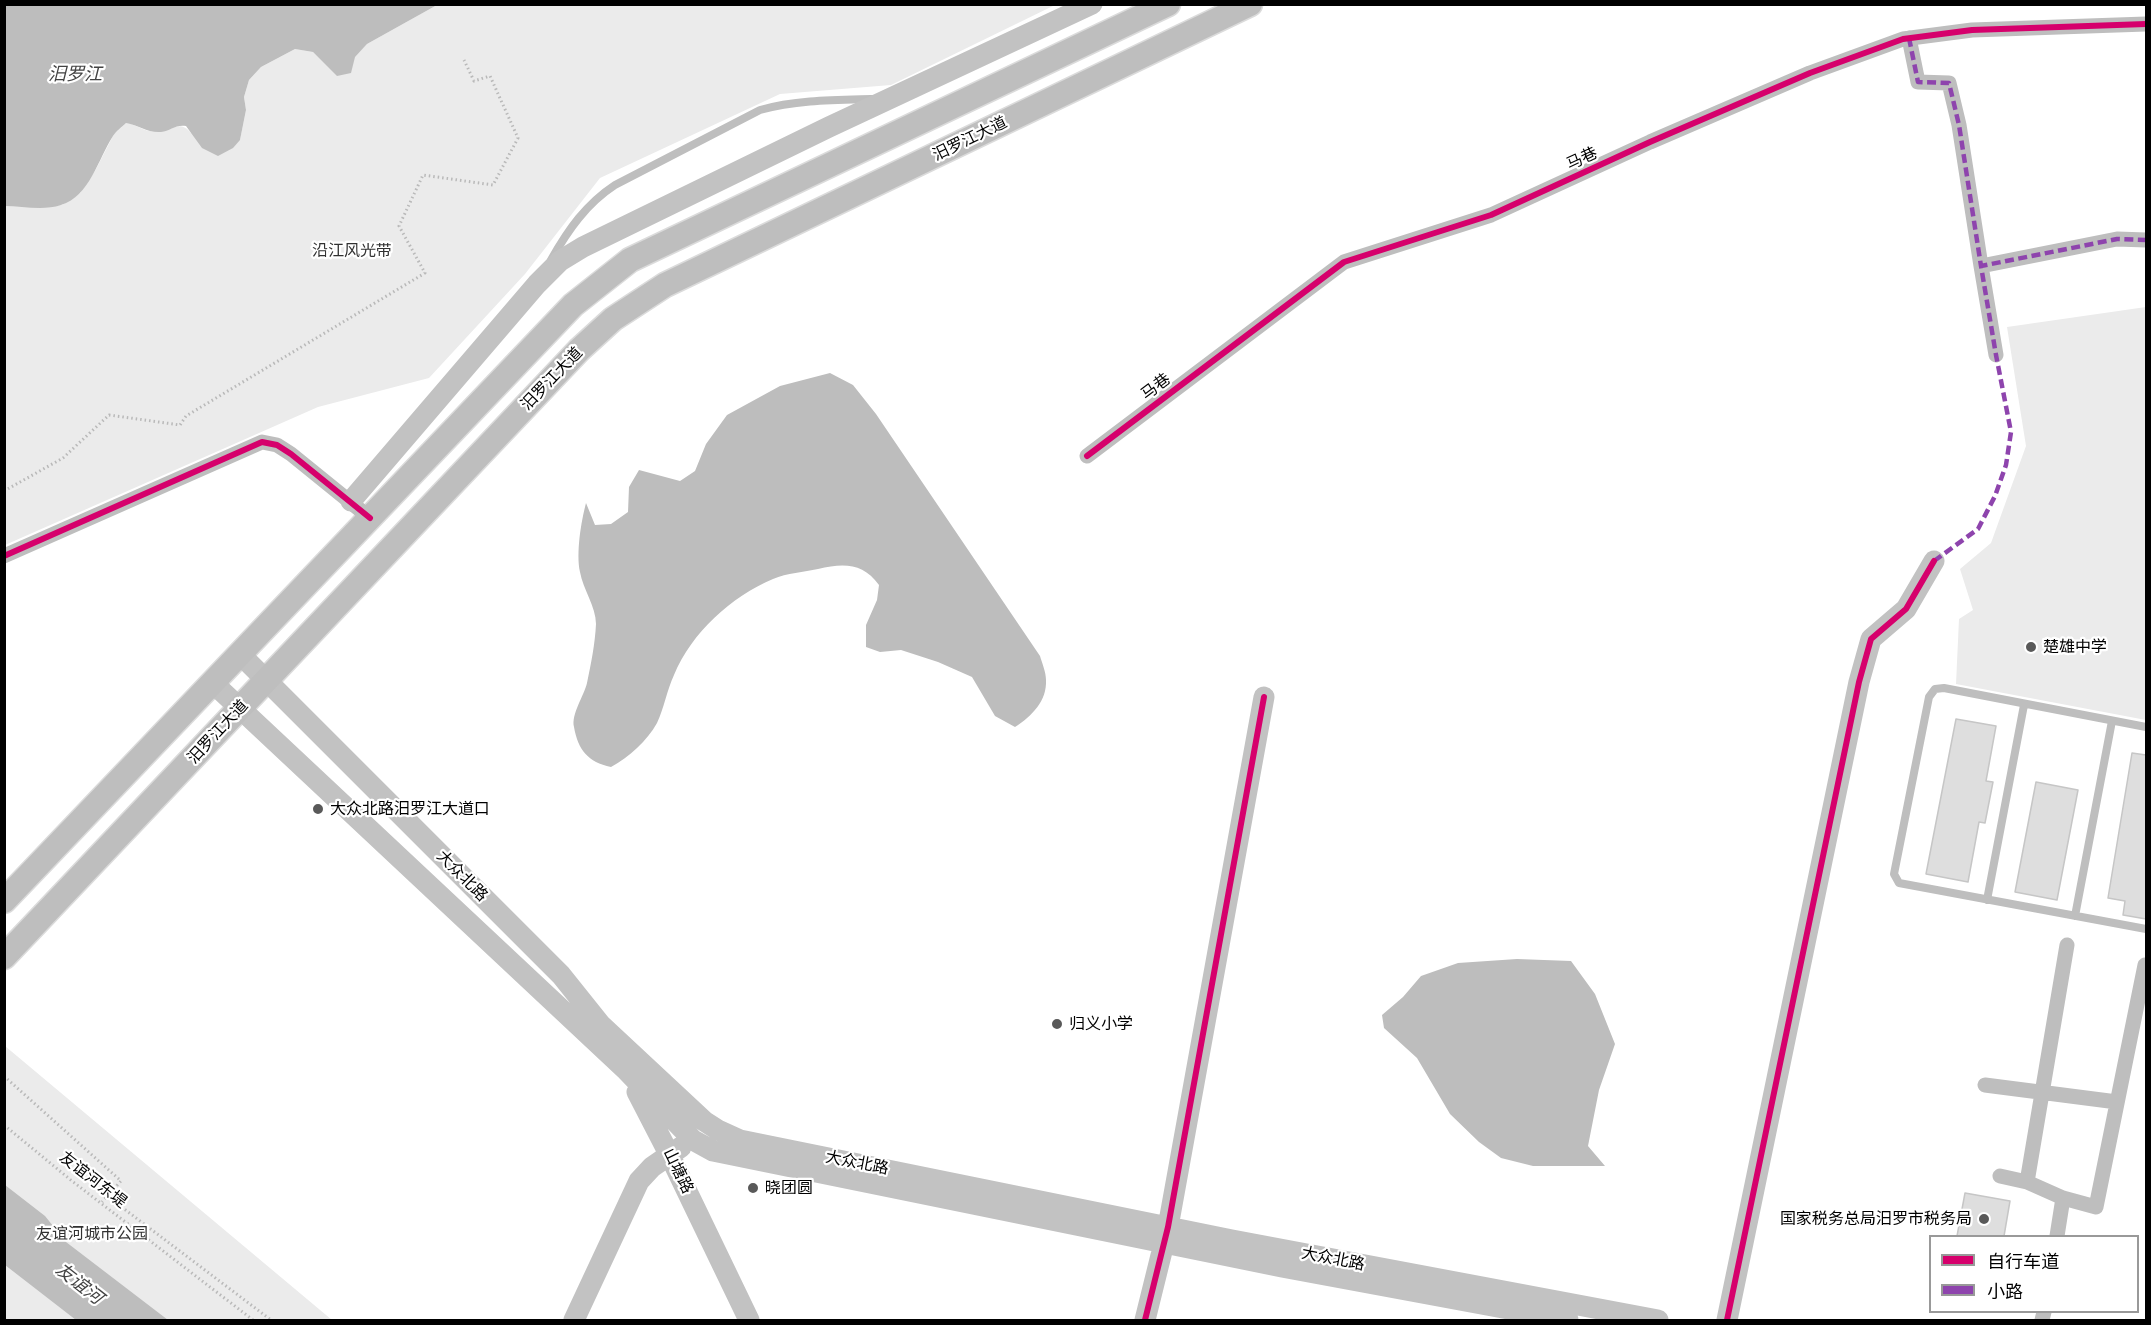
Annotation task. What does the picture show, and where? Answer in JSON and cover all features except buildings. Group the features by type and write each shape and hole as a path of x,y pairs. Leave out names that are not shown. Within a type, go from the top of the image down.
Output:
{"main road":[{"path":"351,501 537,284 560,261 583,247 829,127 1092,4"},
{"path":"4,901 573,305 630,261 1168,4"},
{"name":"汨罗江大道","path":"4,957 579,350 613,319 665,285 1250,4"},
{"path":"1727,1320 1859,682 1871,639 1906,609 1934,561"},
{"name":"大众北路","path":"241,655 561,975 601,1025"},
{"name":"大众北路","path":"213,683 628,1061 718,1130 740,1140 1166,1235 1568,1320"},
{"path":"1145,1320 1166,1235 1264,697"},
{"name":"山塘路","path":"601,1025 628,1061 680,1147 764,1320"},
{"name":"大众北路","path":"628,1061 680,1147 713,1151 1166,1235 1658,1320"},
{"path":"574,1320 639,1181 652,1167 680,1147 709,1137 740,1140"},
{"name":"山塘路","path":"680,1147 748,1320"}],"street":[{"name":"马巷","path":"1087,456 1344,262 1491,215 1650,142 1799,78 1909,38 1972,30 2145,22"},
{"path":"1909,38 1918,82 1949,83 1959,125 1996,356"},
{"path":"1981,266 2116,239 2146,240"},
{"path":"4,556 262,442 284,449 370,518"},
{"path":"2027,1182 2067,945"},
{"path":"2000,1176 2027,1182 2064,1198 2096,1207 2145,965"},
{"path":"1985,1086 2117,1102"},
{"path":"2057,1235 2064,1198"}],"lane":[{"path":"537,284 566,233 600,195 615,185 760,110 778,105 815,101 894,98"},
{"path":"2146,727 1944,688 1935,689 1929,697 1894,874 1899,883 2146,929"},
{"path":"1987,900 2024,705"},
{"path":"2075,916 2112,721"}],"path":[{"path":"4,491 63,458 109,415 180,425 186,416 425,273 399,226 423,175 493,185 518,138 490,76 474,81 464,60"},
{"path":"4,1076 122,1181 102,1202"},
{"path":"107,1196 272,1320"}],"green space":[{"name":"沿江风光带","path":"437,5 1055,5 891,85 780,94 600,178 525,274 429,378 318,407 5,545 5,206 62,205 80,193 95,171 114,134 126,123 150,131 178,126 191,133 240,140 246,110 244,97 249,80 261,67 295,49 313,52 337,75 367,44"},
{"path":"2146,307 2146,720 1956,684 1959,619 1973,610 1960,569 1991,543 2026,446 2007,327"},
{"name":"友谊河城市公园","path":"5,1046 332,1320 5,1320"}],"water":[{"name":"汨罗江","path":"5,4 437,5 367,44 355,57 351,73 337,76 313,52 295,49 261,67 249,80 244,97 246,110 240,140 233,148 218,156 202,148 186,126 156,132 126,123 113,136 92,176 79,194 61,205 40,208 5,206"},
{"path":"830,373 853,385 876,414 1040,656 1046,680 1046,688 1041,701 1033,713 1015,727 995,716 972,677 938,662 901,650 880,652 866,647 866,625 877,600 879,585 866,572 852,566 827,567 773,579 728,606 702,630 691,644 672,681 657,723 643,742 611,767 596,762 581,748 574,722 587,683 596,624 579,564 582,519 586,503 595,525 611,524 628,512 629,487 639,470 680,481 695,471 706,444 727,415 780,386"},
{"path":"1517,959 1571,961 1595,994 1615,1044 1599,1090 1588,1146 1605,1166 1533,1166 1501,1158 1479,1142 1450,1114 1417,1058 1384,1028 1382,1015 1403,997 1421,976 1458,963"},
{"name":"友谊河","path":"5,1185 45,1216 66,1242 168,1320 76,1320 5,1265"}],"marked path":[{"path":"1909,38 1918,82 1949,83 1959,125 1981,266"},
{"path":"1934,561 1978,529 1995,496 2006,465 2011,432 1981,266 2117,239 2146,240"}],"cycle path":[{"path":"1087,456 1344,262 1491,215 1650,142 1810,73 1903,39 1972,30 2146,24"},
{"path":"4,556 262,442 277,445 291,454 370,518"},
{"path":"1727,1320 1859,682 1871,639 1906,609 1934,561"},
{"path":"1145,1320 1168,1227 1264,697"}],"place":[{"name":"楚雄中学","path":"2031,647"},
{"name":"大众北路汨罗江大道口","path":"318,809"},
{"name":"归义小学","path":"1057,1024"},
{"name":"晓团圆","path":"753,1188"},
{"name":"国家税务总局汨罗市税务局","path":"1984,1219"}]}
